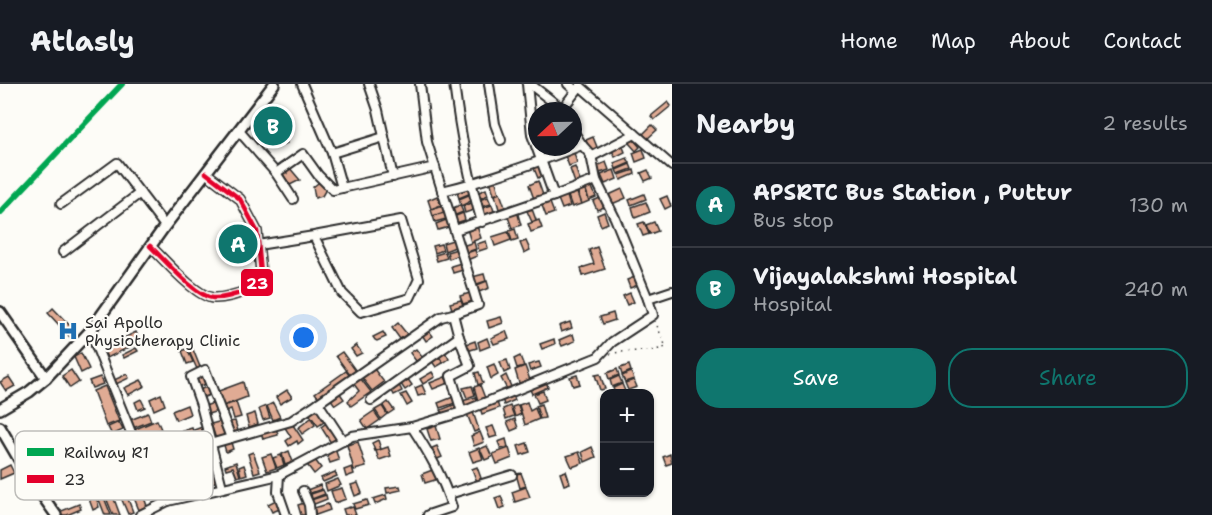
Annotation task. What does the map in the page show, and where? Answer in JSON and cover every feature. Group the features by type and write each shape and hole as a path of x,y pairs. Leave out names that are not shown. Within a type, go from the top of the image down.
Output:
{"main road":[{"path":"0,409 46,378 90,331 150,246 274,84"},
{"path":"0,312 46,378"},
{"path":"0,427 15,453"},
{"path":"45,500 56,515"}],"street":[{"path":"302,84 332,153 342,188"},
{"path":"369,84 378,110 393,177"},
{"path":"213,443 291,421 441,317 478,305 427,142 420,84"},
{"path":"454,84 459,130 482,222"},
{"path":"489,84 495,124 501,140"},
{"path":"529,84 552,102"},
{"path":"529,84 532,135 554,196"},
{"path":"568,84 576,91"},
{"path":"568,102 580,86 672,165"},
{"path":"239,131 276,173 293,199"},
{"path":"591,157 635,134"},
{"path":"332,153 384,137"},
{"path":"213,489 279,475 352,436 412,427 462,412 598,357 612,342 653,315 615,218 596,180 591,157 582,145"},
{"path":"276,173 303,154 318,175 333,190 435,167"},
{"path":"442,191 471,184 554,156"},
{"path":"61,204 117,163 165,226"},
{"path":"150,246 183,278 210,298 224,297 255,288 261,273 257,231 240,199 206,173"},
{"path":"455,230 596,180"},
{"path":"63,252 140,193"},
{"path":"258,245 401,220 419,279 410,298 361,312 342,293 314,236"},
{"path":"648,300 672,291"},
{"path":"453,314 470,366 451,376 462,412"},
{"path":"90,331 130,431"},
{"path":"371,400 459,337"},
{"path":"207,431 191,377 206,370 231,438"},
{"path":"318,404 343,441"},
{"path":"412,427 434,460 452,507 428,515"},
{"path":"213,455 222,487"},
{"path":"279,475 278,492 286,515"},
{"path":"448,494 512,475"},
{"path":"303,491 309,505 310,515"},
{"path":"140,515 172,500"}],"path":[{"path":"598,357 626,350 637,353 666,347 653,315"}],"building":[{"path":"668,102 671,106 654,120 651,116"},
{"path":"274,111 287,143 274,148 261,117"},
{"path":"652,125 657,130 647,139 643,134"},
{"path":"593,137 597,147 590,151 586,140"},
{"path":"633,139 640,147 636,151 629,143"},
{"path":"621,142 625,152 615,157 610,146"},
{"path":"643,149 646,158 636,162 633,153"},
{"path":"565,156 575,156 577,163 569,166"},
{"path":"627,158 630,163 616,169 614,163"},
{"path":"606,162 609,170 600,173 597,166"},
{"path":"538,163 542,176 538,178 533,166"},
{"path":"630,164 632,169 618,174 616,170"},
{"path":"288,167 300,180 290,185 282,173 285,171 287,173"},
{"path":"575,167 580,181 575,183 570,169"},
{"path":"614,170 617,179 605,184 601,175"},
{"path":"634,170 635,174 621,180 619,175"},
{"path":"648,170 652,178 645,181 641,173"},
{"path":"495,178 499,193 494,195 490,180"},
{"path":"322,180 325,191 322,196 315,198 313,187"},
{"path":"538,181 543,195 534,199 529,185"},
{"path":"591,185 596,197 589,200 585,187"},
{"path":"469,186 471,193 459,198 456,190"},
{"path":"584,187 589,201 582,204 577,190"},
{"path":"486,189 488,195 479,199 477,193"},
{"path":"622,189 626,198 612,204 609,195"},
{"path":"500,193 505,207 499,209 495,195"},
{"path":"577,193 581,204 572,207 568,196"},
{"path":"471,194 473,200 461,206 459,199"},
{"path":"644,194 646,199 631,205 629,200"},
{"path":"437,196 441,205 431,209 428,200"},
{"path":"567,196 570,206 562,209 558,199"},
{"path":"667,196 671,206 665,209 660,199"},
{"path":"488,197 491,204 481,207 479,200"},
{"path":"600,198 604,207 597,210 593,201"},
{"path":"549,200 554,213 546,216 541,203"},
{"path":"474,202 476,209 465,213 463,206"},
{"path":"646,202 650,212 635,218 632,207"},
{"path":"460,205 463,212 451,217 448,210"},
{"path":"492,205 494,211 484,215 482,208"},
{"path":"442,206 444,212 433,216 431,210"},
{"path":"532,209 536,220 532,222 527,211"},
{"path":"517,211 521,225 512,228 507,214"},
{"path":"604,212 608,223 601,226 597,215"},
{"path":"444,213 446,219 435,222 433,216"},
{"path":"463,213 465,220 453,224 451,218"},
{"path":"446,220 449,227 438,230 436,224"},
{"path":"539,220 542,228 531,232 528,224"},
{"path":"644,222 649,234 643,236 638,224"},
{"path":"654,222 658,231 650,234 646,225"},
{"path":"477,226 481,238 471,242 467,229"},
{"path":"515,229 518,239 512,241 509,231"},
{"path":"508,232 511,240 495,246 492,237"},
{"path":"453,240 455,247 445,251 443,243"},
{"path":"486,241 488,248 479,251 477,244"},
{"path":"526,241 530,250 524,253 520,243"},
{"path":"474,242 476,249 464,253 462,246"},
{"path":"441,244 443,250 435,253 433,246"},
{"path":"597,247 605,269 583,276 581,268 594,264 589,250"},
{"path":"457,249 459,255 449,259 447,252"},
{"path":"475,250 477,256 467,260 464,254"},
{"path":"445,252 447,258 437,261 435,255"},
{"path":"461,263 463,270 453,273 451,266"},
{"path":"484,274 486,281 474,285 472,277"},
{"path":"635,277 638,285 630,288 627,280"},
{"path":"487,281 489,288 479,292 477,285"},
{"path":"470,293 473,301 463,304 460,296"},
{"path":"630,293 634,302 627,305 623,296"},
{"path":"461,300 463,305 452,309 450,303"},
{"path":"53,308 76,332 70,337 48,313"},
{"path":"613,313 615,320 603,324 600,317"},
{"path":"501,317 503,323 489,328 487,321"},
{"path":"570,322 572,328 561,332 559,326"},
{"path":"398,323 407,334 400,339 392,328"},
{"path":"426,327 433,336 426,341 421,333"},
{"path":"506,331 509,339 494,344 491,338"},
{"path":"136,332 140,342 107,358 103,348"},
{"path":"383,332 386,337 375,340 373,337"},
{"path":"573,334 575,341 562,346 559,340"},
{"path":"487,338 490,346 480,350 478,342"},
{"path":"554,339 555,344 542,349 540,344"},
{"path":"475,341 477,348 467,351 464,345"},
{"path":"356,345 362,353 356,356 351,349"},
{"path":"192,347 200,367 197,369 188,349"},
{"path":"136,348 138,351 124,358 122,355"},
{"path":"187,349 193,362 187,364 182,351"},
{"path":"416,349 422,357 416,361 410,353"},
{"path":"444,350 449,359 443,363 437,354"},
{"path":"342,352 356,371 350,375 336,356"},
{"path":"81,353 89,369 81,373 74,357"},
{"path":"438,355 443,363 436,367 431,360"},
{"path":"520,356 524,366 517,368 514,359"},
{"path":"507,360 510,370 504,373 500,362"},
{"path":"539,362 541,367 530,371 528,365"},
{"path":"494,364 498,375 491,379 487,367"},
{"path":"371,365 384,382 372,391 359,374"},
{"path":"629,365 631,371 622,375 620,368"},
{"path":"525,366 530,380 519,383 515,370"},
{"path":"617,369 619,375 609,379 607,373"},
{"path":"71,370 79,382 70,388 62,376"},
{"path":"346,371 350,376 319,398 315,393"},
{"path":"432,372 435,377 423,384 420,379"},
{"path":"479,372 483,383 478,385 475,373"},
{"path":"631,372 634,379 625,382 622,376"},
{"path":"205,373 209,383 200,386 196,377"},
{"path":"127,374 129,378 116,384 114,380"},
{"path":"357,374 371,392 351,406 348,401 359,391 351,380"},
{"path":"600,374 605,389 600,390 595,375"},
{"path":"405,375 412,385 405,390 398,380"},
{"path":"506,375 512,389 508,391 501,378"},
{"path":"577,375 580,384 573,386 570,377"},
{"path":"619,376 622,383 612,387 610,380"},
{"path":"9,377 15,386 6,391 0,382"},
{"path":"100,377 103,384 92,388 89,381"},
{"path":"445,377 448,383 433,389 430,383"},
{"path":"141,380 145,386 128,395 124,388"},
{"path":"634,380 637,387 628,389 625,383"},
{"path":"546,381 548,387 532,394 529,387"},
{"path":"243,382 247,397 221,407 216,392"},
{"path":"398,383 402,391 394,395 390,387"},
{"path":"622,384 624,389 613,389"},
{"path":"422,385 426,394 418,396 415,388"},
{"path":"480,385 485,398 478,401 474,387"},
{"path":"105,386 119,421 106,426 93,391"},
{"path":"209,386 212,394 202,398 199,390"},
{"path":"472,386 475,395 467,398 463,388"},
{"path":"287,390 292,397 280,404 276,397"},
{"path":"543,391 546,400 538,403 534,394"},
{"path":"339,392 344,399 335,405 330,398"},
{"path":"406,393 412,403 407,406 401,395"},
{"path":"161,394 165,405 154,410 150,399"},
{"path":"513,395 515,400 504,405 502,399"},
{"path":"453,397 455,403 440,408 438,403"},
{"path":"476,397 477,402 462,408 459,402"},
{"path":"141,399 145,407 138,410 135,402"},
{"path":"216,402 218,411 208,414 205,406"},
{"path":"236,402 241,417 234,419 231,409 225,411 223,406"},
{"path":"388,402 394,410 388,414 383,406"},
{"path":"497,402 499,408 482,414 480,408"},
{"path":"527,402 530,411 535,408 539,419 525,425 519,405"},
{"path":"273,403 280,417 273,420 267,406"},
{"path":"456,404 458,410 444,415 441,410"},
{"path":"541,404 545,418 540,419 536,406"},
{"path":"187,405 190,414 176,420 172,411"},
{"path":"316,405 327,420 318,426 307,411"},
{"path":"518,405 521,414 515,417 512,407"},
{"path":"266,406 270,418 263,420 259,409"},
{"path":"382,406 387,414 381,419 375,410"},
{"path":"510,406 514,416 506,419 503,409"},
{"path":"374,411 380,420 367,429 361,420"},
{"path":"473,412 479,430 474,432 467,414"},
{"path":"148,413 151,421 133,428 130,420"},
{"path":"255,413 258,424 249,427 246,416"},
{"path":"311,418 315,425 302,434 298,428"},
{"path":"515,419 518,428 511,431 507,422"},
{"path":"157,420 161,429 156,431 133,430"},
{"path":"222,421 226,435 216,439 211,424"},
{"path":"235,421 238,431 233,432 229,422"},
{"path":"119,422 123,430 110,431 108,427"},
{"path":"291,422 303,440 289,446 286,441 291,437 284,426"},
{"path":"328,422 339,437 331,443 321,427"},
{"path":"275,424 278,435 263,439 260,428"},
{"path":"436,426 440,439 431,441 427,429"},
{"path":"493,426 497,436 490,438 486,428"},
{"path":"480,432 484,442 474,446 471,436"},
{"path":"230,439 233,449 226,452 223,442"},
{"path":"506,439 508,447 501,449 498,442"},
{"path":"378,440 381,449 375,451 372,443"},
{"path":"358,442 366,467 354,470 347,445"},
{"path":"527,443 530,452 521,455 518,446"},
{"path":"437,446 442,457 435,460 430,449"},
{"path":"487,446 492,457 485,460 480,449"},
{"path":"388,447 391,456 379,460 376,451"},
{"path":"592,447 596,457 585,462 582,452"},
{"path":"479,448 483,459 473,462 469,452"},
{"path":"509,448 512,458 497,464 493,454"},
{"path":"335,449 339,460 330,463 326,452"},
{"path":"289,451 293,462 285,465 282,454"},
{"path":"253,452 260,471 254,473 248,454"},
{"path":"579,452 583,463 572,467 567,456"},
{"path":"271,454 276,468 267,471 262,457"},
{"path":"670,454 672,463 666,465 663,457"},
{"path":"281,455 284,465 277,468 273,458"},
{"path":"312,456 321,468 314,474 305,462"},
{"path":"236,462 240,476 237,477 233,467 226,469 225,466"},
{"path":"10,465 14,473 0,479 0,470"},
{"path":"244,465 247,474 241,476 239,467"},
{"path":"352,467 354,474 346,477 344,470"},
{"path":"477,467 481,478 477,482 472,469"},
{"path":"435,469 438,479 425,483 422,474"},
{"path":"566,471 570,483 564,485 560,473"},
{"path":"335,472 337,476 323,482 321,478"},
{"path":"215,473 218,481 213,483 213,474"},
{"path":"521,473 526,486 520,488 516,474"},
{"path":"338,479 341,485 327,491 325,484"},
{"path":"358,483 362,493 355,496 351,485"},
{"path":"320,485 322,489 308,494 307,490"},
{"path":"400,486 401,490 387,493 386,488"},
{"path":"526,487 530,497 515,502 512,492"},
{"path":"342,488 346,499 335,503 331,491"},
{"path":"323,490 325,494 312,499 311,494"},
{"path":"326,495 327,499 312,505 311,500"},
{"path":"386,495 387,499 375,504 373,499"},
{"path":"501,496 505,507 499,509 495,498"},
{"path":"89,500 97,500 99,507 93,510"},
{"path":"99,500 105,500 111,515 105,515"},
{"path":"107,500 114,500 120,515 113,515"},
{"path":"122,500 128,500 133,512 128,514"},
{"path":"135,500 145,500 147,506 139,510"},
{"path":"276,500 280,509 272,512 268,504"},
{"path":"367,500 369,505 355,509 353,504"},
{"path":"304,503 308,515 301,515 298,505"},
{"path":"79,504 81,509 67,515 61,515 59,512"},
{"path":"328,504 330,510 316,515 314,508"},
{"path":"353,507 356,515 345,515 343,509"}],"rail line":[{"name":"R1","path":"0,213 122,84"}],"transit line":[{"name":"23","path":"150,246 171,268 206,296 224,297 255,288 261,273 257,231 240,199 206,173"}],"place":[{"name":"Vijayalakshmi Hospital","path":"273,126"},
{"name":"APSRTC Bus Station , Puttur","path":"238,244"},
{"name":"Sai Apollo Physiotherapy Clinic","path":"68,331"}]}
